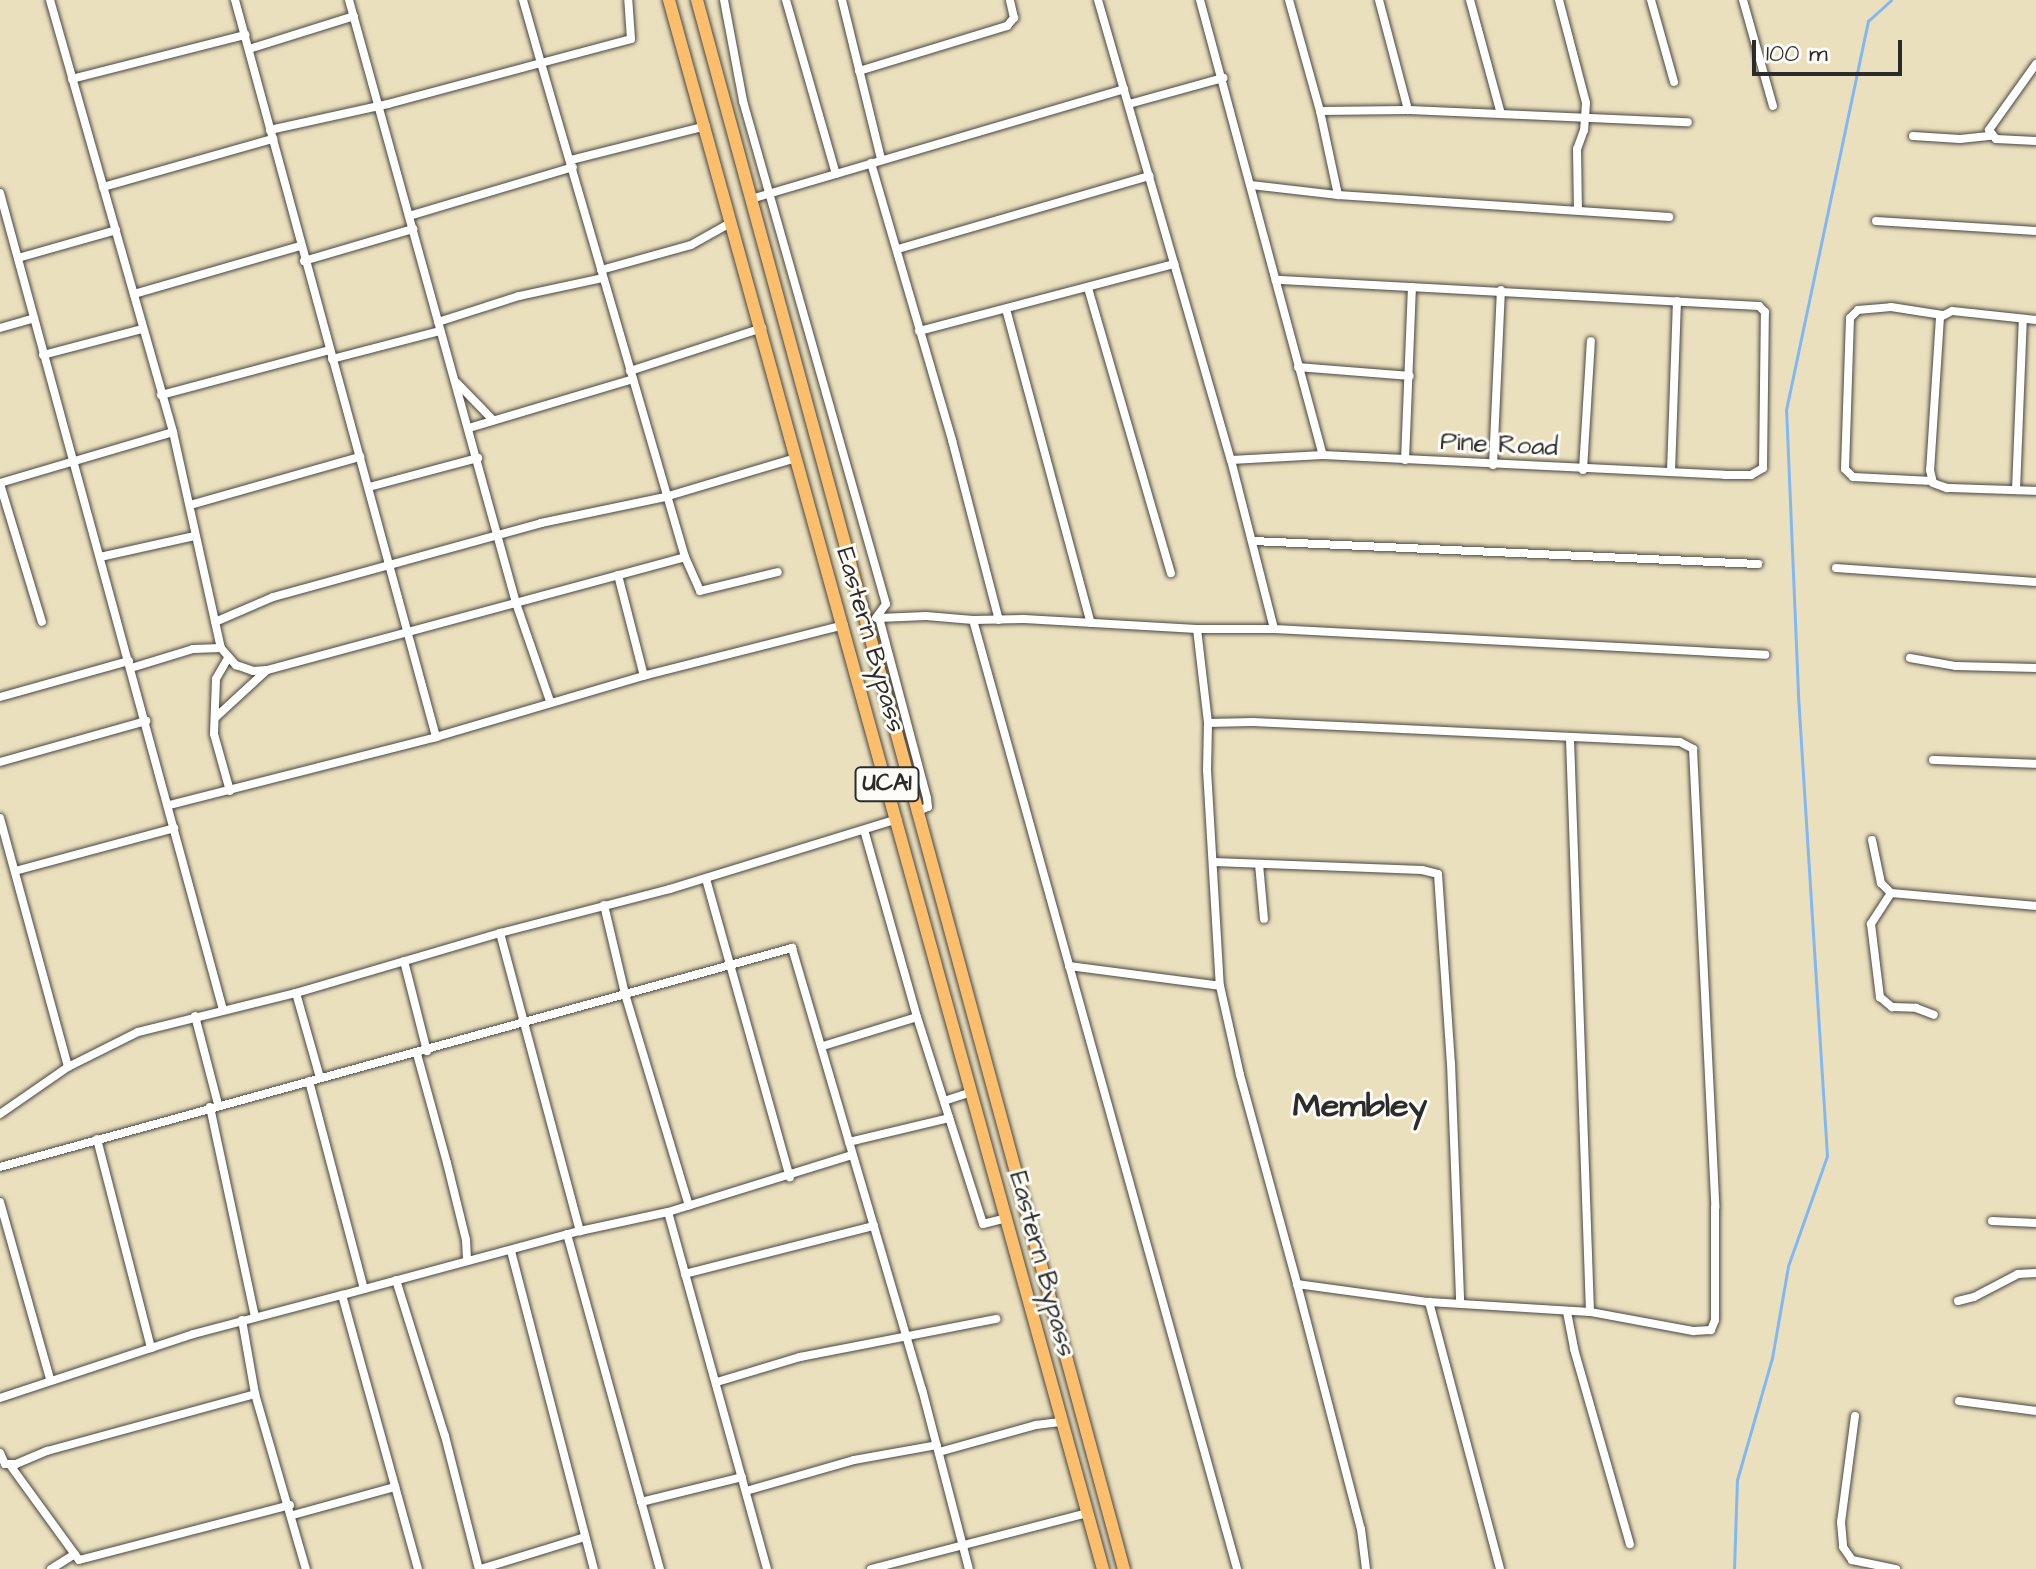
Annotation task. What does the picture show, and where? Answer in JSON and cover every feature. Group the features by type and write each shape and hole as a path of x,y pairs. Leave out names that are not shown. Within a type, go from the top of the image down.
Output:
{"main road":[{"name":"Eastern Bypass","path":"669,0 1103,1569"},
{"name":"Eastern Bypass","path":"697,0 827,475 873,618 884,686 916,812 1124,1569"},
{"path":"861,691 884,686"}],"street":[{"path":"50,0 173,432 221,648 228,658 245,669 267,670 685,557"},
{"path":"235,0 304,261 392,566 436,737"},
{"path":"362,0 350,1 516,603 550,701"},
{"path":"523,0 665,497 700,591 778,572"},
{"path":"103,187 272,135 631,39 628,0"},
{"path":"724,0 743,101 886,604 873,618"},
{"path":"786,0 836,174"},
{"path":"842,0 881,159"},
{"path":"859,71 1007,26 1014,18 1010,0"},
{"path":"1098,0 1231,460 1274,629"},
{"path":"1200,0 1323,455"},
{"path":"1289,0 1320,111 1338,195"},
{"path":"1379,0 1408,110"},
{"path":"1470,0 1501,114"},
{"path":"1559,0 1580,73 1586,117 1577,149 1578,210"},
{"path":"1651,0 1674,82"},
{"path":"1743,0 1773,106"},
{"path":"249,49 354,16"},
{"path":"72,79 245,35"},
{"path":"1991,136 1992,124 2036,64"},
{"path":"1129,104 1223,78"},
{"path":"751,199 1124,89"},
{"path":"1320,111 1408,110 1688,122"},
{"path":"409,216 572,164 706,126"},
{"path":"1913,136 1960,139 1991,136 2036,141"},
{"path":"871,163 952,440 999,620"},
{"path":"898,249 1150,176"},
{"path":"1251,185 1338,195 1669,217"},
{"path":"0,193 3,216 18,258 170,805 223,1010"},
{"path":"1876,221 2036,231"},
{"path":"161,395 439,327 519,296 602,274 691,245 732,222"},
{"path":"304,261 413,229"},
{"path":"18,258 116,230"},
{"path":"134,294 300,246"},
{"path":"919,331 1174,264"},
{"path":"1276,280 1677,301 1671,472"},
{"path":"1405,460 1412,287"},
{"path":"1088,288 1171,573"},
{"path":"1493,465 1501,290"},
{"name":"Pine Road","path":"1231,460 1323,455 1583,470 1751,475 1763,468 1765,312 1759,306 1677,301"},
{"path":"2036,320 1952,311 1942,315 1891,307 1858,310 1850,318 1845,469 1853,477 1932,481 1947,488 2036,491"},
{"path":"1006,309 1091,623"},
{"path":"1932,481 1938,324 1942,315"},
{"path":"0,328 34,318"},
{"path":"2016,490 2023,319"},
{"path":"469,428 632,375 762,328"},
{"path":"43,355 142,329"},
{"path":"1583,470 1591,341"},
{"path":"1298,367 1410,376"},
{"path":"455,381 493,420"},
{"path":"42,622 0,483 173,432"},
{"path":"190,505 360,457"},
{"path":"369,487 478,458"},
{"path":"215,622 273,597 498,535 665,497 796,458"},
{"path":"827,475 848,471"},
{"path":"100,557 195,536"},
{"path":"1253,541 1758,564"},
{"path":"1836,568 2036,582"},
{"path":"618,575 644,676"},
{"path":"873,618 926,616 1197,629 1274,629 1765,655"},
{"path":"873,618 927,798 928,807 916,812"},
{"path":"973,620 1237,1569"},
{"path":"170,805 436,737 550,701 844,625"},
{"path":"1197,629 1208,723 1207,770 1220,986 1240,1075 1361,1529 1366,1569"},
{"path":"0,697 193,649 221,648"},
{"path":"228,658 216,679 215,718 216,746 230,791"},
{"path":"1910,658 1956,666 2036,668"},
{"path":"215,718 267,670"},
{"path":"0,762 146,721"},
{"path":"1208,723 1253,722 1680,742 1693,749 1715,1195 1715,1309 1711,1330 1693,1331 1590,1312 1429,1302 1297,1284"},
{"path":"1570,738 1590,1312"},
{"path":"1933,760 2036,764"},
{"path":"0,818 68,1067"},
{"path":"0,1114 68,1067 138,1032 296,993 500,933 706,879 897,819"},
{"path":"15,871 174,828"},
{"path":"864,830 917,1017 983,1224 1007,1218"},
{"path":"1872,840 1881,883 1891,893 2036,906"},
{"path":"1214,862 1422,870 1438,874 1451,1063 1460,1302"},
{"path":"1259,864 1264,919"},
{"path":"706,879 790,1177"},
{"path":"1891,893 1871,924 1880,997 1892,1007 1916,1008 1934,1015"},
{"path":"604,905 625,994 689,1206"},
{"path":"500,933 580,1231"},
{"path":"0,1167 792,948 938,1448 969,1569"},
{"path":"404,961 427,1051"},
{"path":"1069,966 1220,986"},
{"path":"296,993 320,1078"},
{"path":"195,1016 255,1317"},
{"path":"823,1046 917,1017"},
{"path":"417,1054 451,1178 467,1261"},
{"path":"309,1081 364,1289"},
{"path":"944,1101 972,1092"},
{"path":"849,1142 949,1118"},
{"path":"97,1139 151,1348"},
{"path":"0,1398 50,1379 242,1320 567,1234 668,1212 790,1177 852,1155"},
{"path":"0,1202 50,1379"},
{"path":"668,1212 767,1569"},
{"path":"1992,1221 2036,1223"},
{"path":"685,1274 874,1226"},
{"path":"567,1234 660,1569"},
{"path":"511,1251 594,1569"},
{"path":"1958,1301 1974,1297 2018,1274 2036,1273"},
{"path":"396,1280 441,1421 480,1569 585,1537"},
{"path":"342,1295 418,1569"},
{"path":"1429,1302 1500,1569"},
{"path":"1567,1312 1574,1349 1630,1544"},
{"path":"717,1382 800,1357 996,1319"},
{"path":"242,1320 255,1394 293,1515 306,1569"},
{"path":"5,1465 255,1394"},
{"path":"1959,1401 2036,1411"},
{"path":"1855,1416 1841,1522 1843,1547 1852,1560 1896,1569"},
{"path":"746,1491 854,1460 938,1448 1062,1422"},
{"path":"0,1453 5,1465 85,1569"},
{"path":"641,1502 742,1477"},
{"path":"293,1515 395,1487"},
{"path":"51,1569 77,1557 290,1505"},
{"path":"871,1569 1088,1513"}],"waterway":[{"path":"1734,1569 1737,1480 1772,1358 1788,1266 1827,1156 1798,693 1786,410 1868,21 1891,0"}],"district":[{"name":"Membley","path":"1360,1107"}]}
